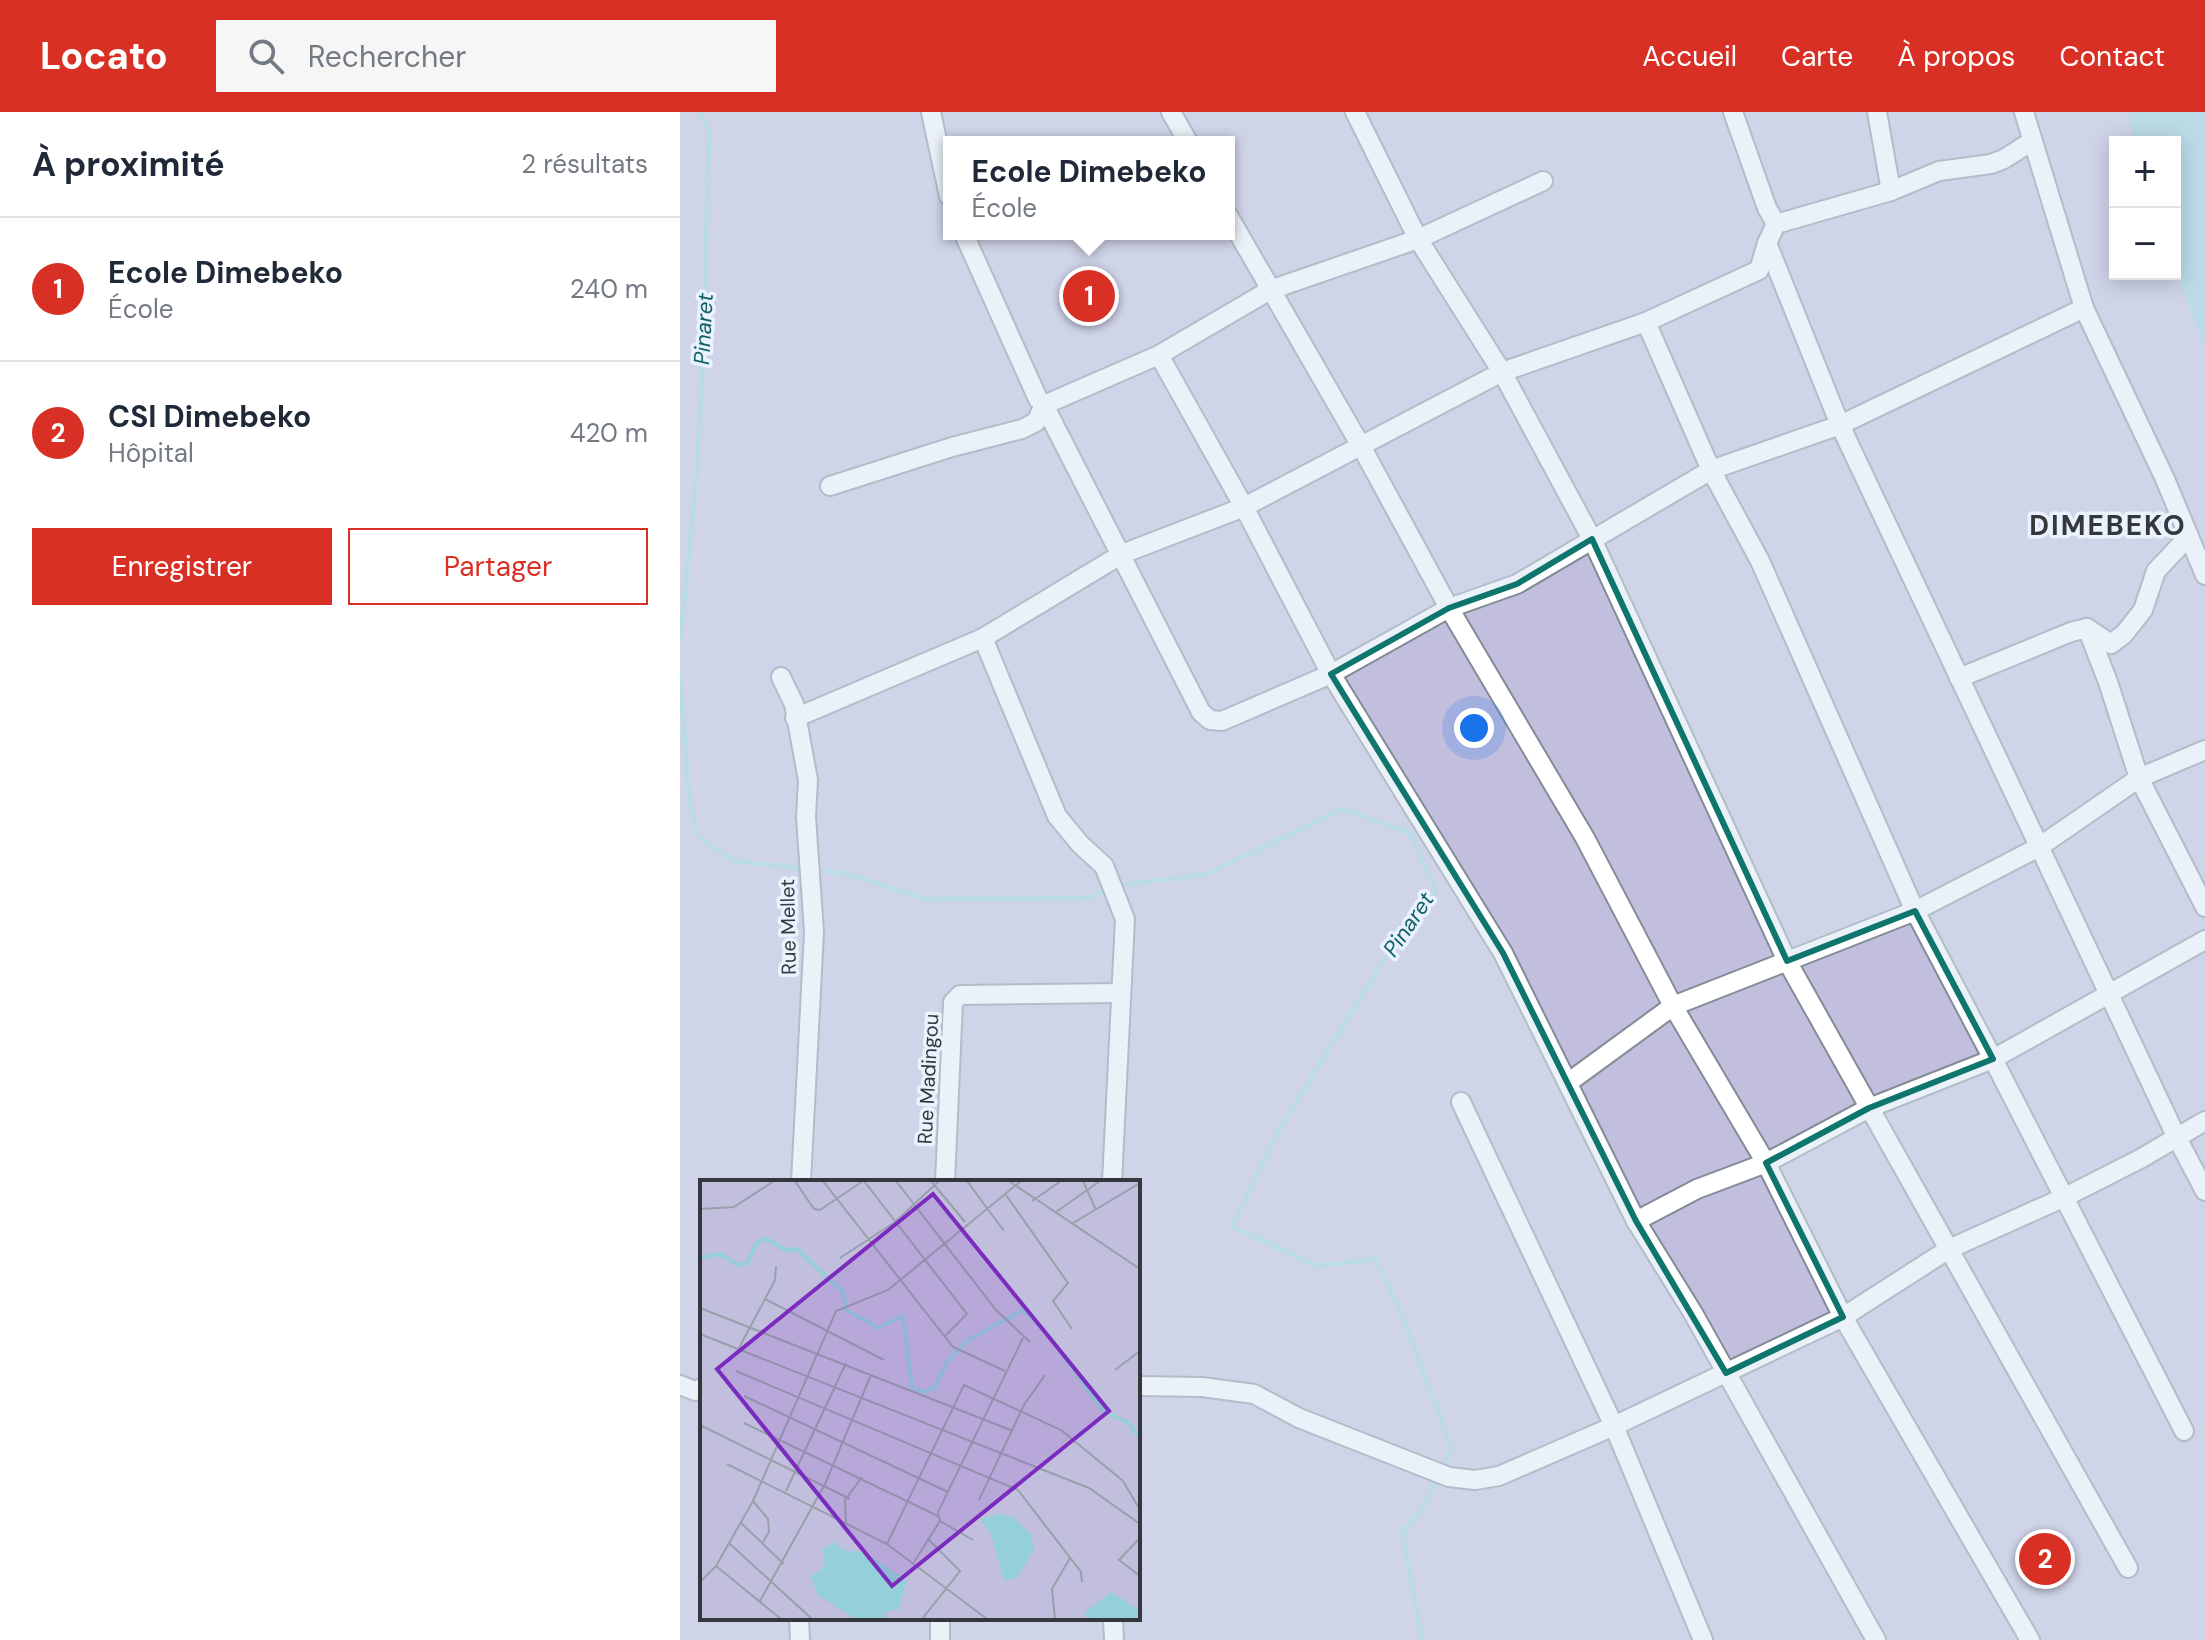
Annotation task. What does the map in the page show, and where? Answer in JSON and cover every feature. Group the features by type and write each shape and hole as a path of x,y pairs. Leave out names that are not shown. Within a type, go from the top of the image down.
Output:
{"street":[{"path":"931,112 943,168"},
{"path":"1171,112 1185,136"},
{"path":"1355,112 1418,239 1502,372 1592,539 1787,961 2128,1568"},
{"path":"1733,112 1767,208 1776,224"},
{"path":"1877,112 1891,191"},
{"path":"2024,112 2084,308 2165,479 2205,575"},
{"path":"795,718 983,638 1122,554 1244,507 1502,372 1646,322 1759,270 1776,224 1891,191 1939,171 1991,164 2032,141"},
{"path":"830,486 952,447 1022,429 1036,422 1044,405 1159,355 1270,290 1418,239 1543,181"},
{"path":"1235,228 1361,446 1449,608 1585,838 1673,1006 1766,1163 1843,1317 2030,1640"},
{"path":"967,240 1032,386 1122,554 1201,712 1210,720 1222,721 1331,674 1449,608 1517,584 1711,470 1840,425 2084,308"},
{"path":"1767,243 1840,425 2176,1136 2205,1191"},
{"path":"1646,322 1711,470 1760,561 1915,911 2184,1431"},
{"path":"1159,355 1244,507 1331,674 1503,953 1636,1221 1693,1313 1876,1640"},
{"path":"1959,678 2087,628 2111,644 2124,634 2143,610 2156,571 2189,536"},
{"path":"2087,628 2139,778 2205,907"},
{"path":"983,638 1057,816 1080,844 1104,866 1125,919 1112,1180"},
{"name":"Rue Mellet","path":"781,677 794,704 808,780 806,817 814,932 801,1180"},
{"path":"1569,1082 1673,1006 1915,911 2039,847 2139,778 2205,750"},
{"path":"1636,1221 1697,1189 1766,1163 1869,1108 1993,1059 2205,940"},
{"name":"Rue Madingou","path":"945,1180 953,1002 960,995 1120,993"},
{"path":"1461,1102 1614,1426 1703,1640"},
{"path":"1140,1386 1202,1387 1254,1394 1299,1418 1449,1477 1475,1480 1499,1476 1614,1426 1843,1317 1949,1249 2065,1197 2205,1121"},
{"path":"680,1385 695,1391 700,1389"},
{"path":"799,1620 800,1640"},
{"path":"1113,1620 1114,1640"}],"highlighted area":[{"path":"1592,539 1787,961 1915,911 1993,1059 1869,1108 1766,1163 1843,1317 1726,1373 1636,1221 1503,953 1331,674 1449,608 1517,584"}],"shaded area":[{"path":"680,112 2205,112 2205,1640 680,1640"}],"water":[{"path":"2128,112 2205,112 2205,348 2179,280 2181,280 2181,136 2134,136"}],"waterway":[{"name":"Pinaret","path":"680,643 697,469 704,335 709,130 699,112"},
{"name":"Pinaret","path":"680,676 689,798 698,837 735,861 843,873 927,899 1091,898 1112,886 1208,874 1342,809 1410,833 1436,891 1393,945 1279,1130 1232,1226 1317,1266 1376,1259 1403,1317 1452,1449 1421,1511 1402,1532 1422,1640"}],"place":[{"name":"Ecole Dimebeko","path":"1089,296"},
{"name":"CSI Dimebeko","path":"2045,1559"}],"district":[{"name":"DIMEBEKO","path":"2108,525"}]}
